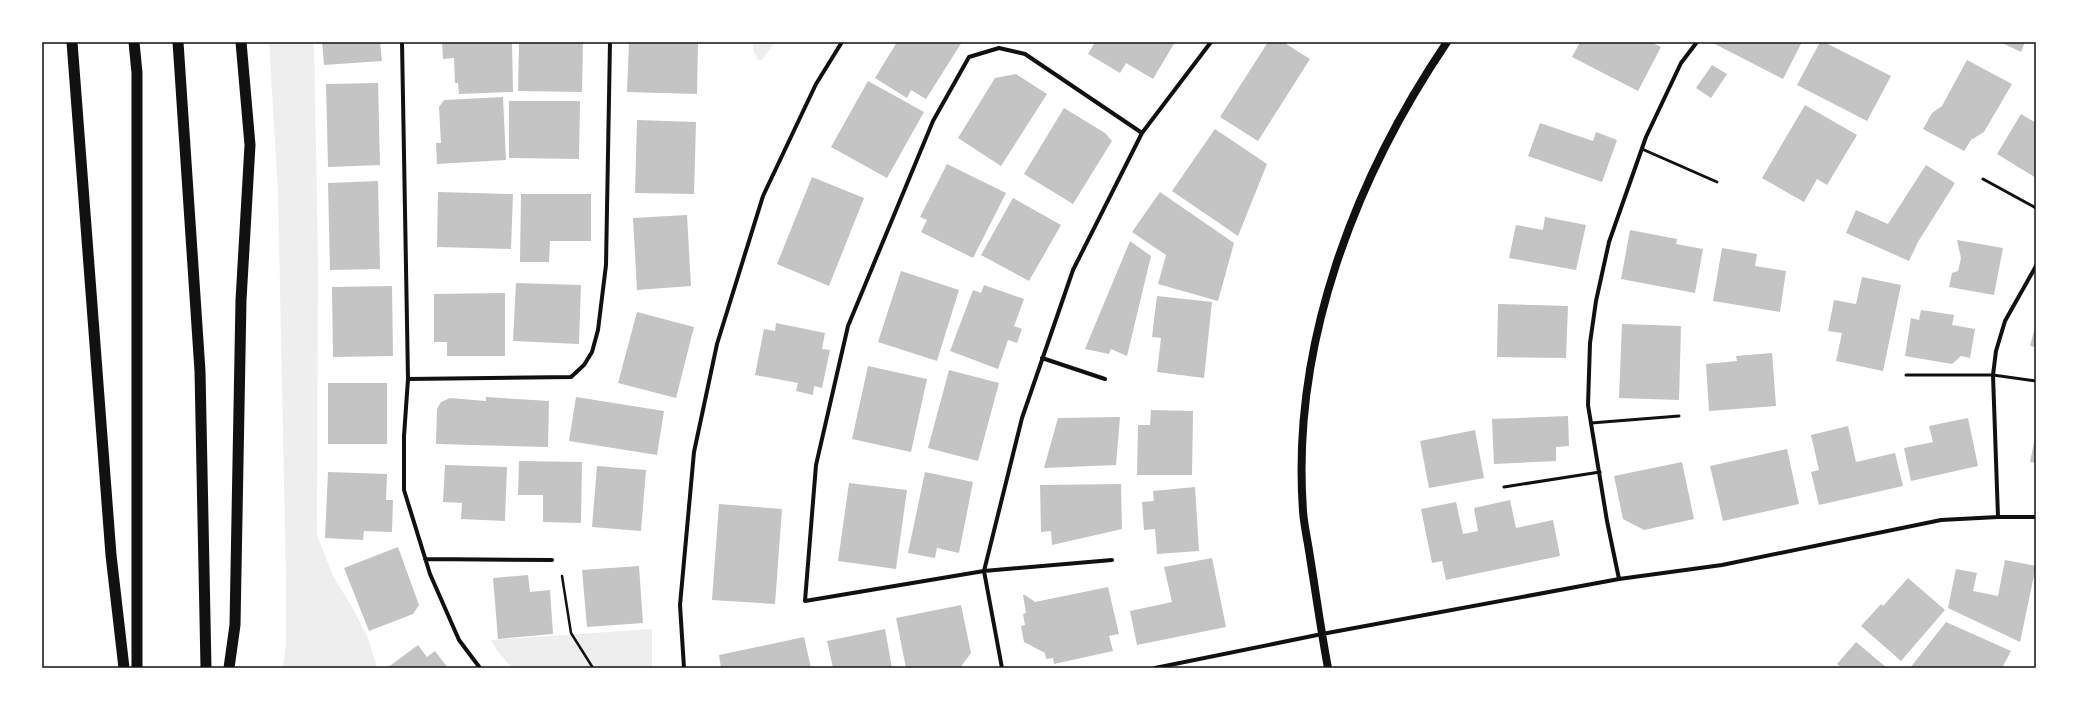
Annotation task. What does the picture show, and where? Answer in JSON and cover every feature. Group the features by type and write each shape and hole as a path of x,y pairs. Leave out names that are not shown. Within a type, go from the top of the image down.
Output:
{"highway":[{"path":"72,42 111,555 124,668"},
{"path":"134,42 137,73 137,668"},
{"path":"178,42 200,371 206,668"},
{"path":"229,668 235,625 241,300 250,145 241,42"}],"main road":[{"path":"1328,668 1303,511 1303,446 1314,344 1344,240 1376,163 1420,82 1447,42"}],"street":[{"path":"402,42 408,379 404,436 404,490 430,574 459,640 480,668"},
{"path":"408,379 571,377 584,365 592,352 598,330 606,265 610,42"},
{"path":"684,668 680,606 694,452 717,344 763,196 816,84 842,42"},
{"path":"1002,668 984,572 1022,418 1042,358 1073,270 1142,133 1212,42"},
{"path":"1619,579 1588,405 1590,343 1596,301 1609,242 1642,149 1681,63 1697,42"},
{"path":"1112,560 984,572 805,602 816,465 848,326 933,121 969,58 999,48 1025,54 1142,133"},
{"path":"1998,517 1994,375 1996,351 2004,321 2036,266"},
{"path":"1042,358 1105,379"},
{"path":"1155,668 1322,634 1619,579 1722,565 1941,520 2036,517"},
{"path":"425,559 552,560"}],"lane":[{"path":"1642,149 1717,182"},
{"path":"1983,178 2036,208"},
{"path":"1906,375 1994,375 2036,381"},
{"path":"1591,422 1679,416"},
{"path":"1504,487 1600,472"}],"path":[{"path":"552,560 561,565 572,633 594,668"}],"shaded area":[{"path":"269,42 314,42 318,261 317,535 333,576 352,607 368,638 377,668 283,668 286,642 286,579 278,192"},
{"path":"752,42 775,42 762,60 758,60 754,52"},
{"path":"652,629 652,668 512,668 498,652 491,640"}],"building":[{"path":"322,42 380,42 382,61 324,65"},
{"path":"442,42 512,42 513,92 459,94 458,83 455,83 454,58 443,59"},
{"path":"519,42 583,42 582,92 518,91"},
{"path":"629,42 698,42 697,94 627,92"},
{"path":"897,42 962,42 926,99 911,90 907,98 875,78"},
{"path":"1095,42 1175,42 1153,79 1126,63 1120,73 1088,54"},
{"path":"1268,42 1283,42 1310,59 1258,141 1220,117"},
{"path":"1580,42 1651,42 1661,47 1638,91 1572,57"},
{"path":"1711,42 1802,42 1783,79"},
{"path":"1820,42 1824,42 1891,76 1867,121 1797,85"},
{"path":"2000,42 2025,42 2021,52"},
{"path":"1967,60 2012,84 1984,132 1971,140 1964,151 1923,129 1932,113 1942,106"},
{"path":"1712,65 1727,74 1711,98 1696,88"},
{"path":"1016,74 1047,94 1001,166 958,138 995,78"},
{"path":"868,81 924,112 887,178 831,147"},
{"path":"378,83 380,165 328,167 326,84"},
{"path":"503,97 506,160 437,164 436,143 441,143 439,107 444,100"},
{"path":"509,101 580,101 579,159 509,158"},
{"path":"1805,105 1857,135 1827,185 1817,179 1804,202 1762,178"},
{"path":"1064,108 1105,133 1112,141 1073,204 1024,174"},
{"path":"2021,114 2036,123 2036,178 1997,154"},
{"path":"637,120 696,122 694,194 635,193"},
{"path":"1540,123 1593,141 1596,132 1617,140 1602,182 1528,156"},
{"path":"1215,129 1267,164 1238,236 1172,191"},
{"path":"947,164 1006,193 973,258 921,232 927,220 920,217"},
{"path":"1926,165 1955,183 1918,242 1909,261 1846,233 1856,210 1888,224"},
{"path":"812,177 864,198 829,286 777,264"},
{"path":"378,181 380,269 330,270 328,183"},
{"path":"438,192 513,194 511,249 437,247"},
{"path":"1160,192 1234,243 1218,301 1158,284 1166,255 1132,232"},
{"path":"521,194 591,194 591,241 550,241 549,262 520,262"},
{"path":"1013,198 1061,225 1029,281 981,255"},
{"path":"687,215 691,286 637,290 633,218"},
{"path":"1545,217 1586,225 1576,270 1509,258 1516,225 1543,230"},
{"path":"1630,230 1677,239 1676,244 1703,249 1695,293 1621,279"},
{"path":"1957,240 2003,248 1994,295 1949,287 1952,273 1958,271 1961,258"},
{"path":"1130,241 1151,256 1127,356 1111,349 1109,354 1085,349"},
{"path":"1722,248 1757,254 1755,266 1786,271 1780,312 1713,301"},
{"path":"901,271 959,290 937,361 878,342"},
{"path":"1862,277 1901,285 1883,371 1836,361 1842,333 1828,331 1834,300 1856,304"},
{"path":"516,283 581,285 579,344 513,341"},
{"path":"984,285 1024,299 1014,326 1022,329 1017,343 1008,340 998,369 950,351 973,290 981,293"},
{"path":"392,286 393,356 333,357 332,287"},
{"path":"505,293 505,356 447,356 447,342 434,342 434,294"},
{"path":"1157,296 1212,302 1204,378 1157,372 1161,338 1152,337"},
{"path":"1498,304 1568,306 1566,358 1497,357"},
{"path":"1921,310 1954,315 1952,325 1975,329 1970,358 1961,356 1952,364 1905,356 1911,318 1919,320"},
{"path":"637,312 694,327 676,398 618,383"},
{"path":"776,323 825,333 822,349 830,350 822,388 814,386 813,395 796,391 798,383 755,375 764,329 775,331"},
{"path":"2036,323 2036,347 2030,346"},
{"path":"1622,324 1681,326 1679,400 1619,398"},
{"path":"1772,353 1776,406 1709,411 1706,364 1737,361 1736,356"},
{"path":"868,366 927,379 911,452 852,439"},
{"path":"949,370 999,383 978,461 928,448"},
{"path":"328,383 387,383 387,444 328,444"},
{"path":"486,397 549,401 548,447 436,444 437,409 441,402 450,398 486,401"},
{"path":"576,397 664,411 657,455 569,441"},
{"path":"1151,410 1193,411 1192,475 1137,475 1138,425 1150,425"},
{"path":"1568,416 1569,446 1556,447 1556,461 1494,464 1492,419"},
{"path":"1120,417 1116,465 1044,468 1058,418"},
{"path":"1968,418 1978,466 1911,481 1904,448 1933,442 1929,426"},
{"path":"1848,426 1856,462 1895,453 1903,486 1819,505 1811,472 1819,470 1811,435"},
{"path":"1475,430 1484,478 1429,488 1420,441"},
{"path":"2035,437 2036,438 2036,463 2030,462"},
{"path":"1787,449 1799,504 1723,521 1710,466"},
{"path":"519,461 582,462 581,523 543,522 543,495 518,495"},
{"path":"1682,462 1694,519 1644,530 1623,519 1614,476"},
{"path":"445,465 507,467 505,521 461,519 462,503 443,502"},
{"path":"597,466 646,470 641,531 592,527"},
{"path":"328,472 387,474 386,500 393,500 392,532 364,531 363,540 325,538"},
{"path":"925,472 973,482 959,553 937,548 935,558 908,553"},
{"path":"849,483 907,490 896,569 838,561"},
{"path":"1121,484 1122,529 1052,545 1051,531 1041,532 1040,485"},
{"path":"1195,487 1199,551 1157,554 1155,529 1144,530 1142,502 1154,501 1153,491"},
{"path":"1510,500 1516,528 1553,520 1560,556 1446,580 1442,561 1432,563 1421,509 1456,502 1463,534 1478,531 1474,508"},
{"path":"719,504 782,509 775,604 712,600"},
{"path":"398,547 419,605 413,614 369,631 344,568"},
{"path":"1212,558 1226,627 1137,645 1130,611 1172,602 1164,567"},
{"path":"2005,560 2036,566 2020,642 1948,608 1956,569 1977,573 1973,591 1998,596"},
{"path":"639,566 643,623 587,627 582,570"},
{"path":"528,575 530,592 550,590 553,634 498,639 493,578"},
{"path":"1908,578 1945,610 1901,661 1861,626 1881,604 1883,606"},
{"path":"1108,587 1119,634 1109,636 1113,651 1054,664 1053,658 1046,659 1045,653 1024,642 1021,626 1025,625 1023,614 1026,613 1023,595 1035,602"},
{"path":"961,605 971,653 960,668 906,668 896,618"},
{"path":"1946,622 2011,651 2002,668 1910,668"},
{"path":"885,629 892,668 833,668 827,641"},
{"path":"804,637 811,668 721,668 719,655"},
{"path":"1856,642 1887,668 1842,668 1837,664"},
{"path":"418,645 427,657 435,651 448,668 387,668"}]}
